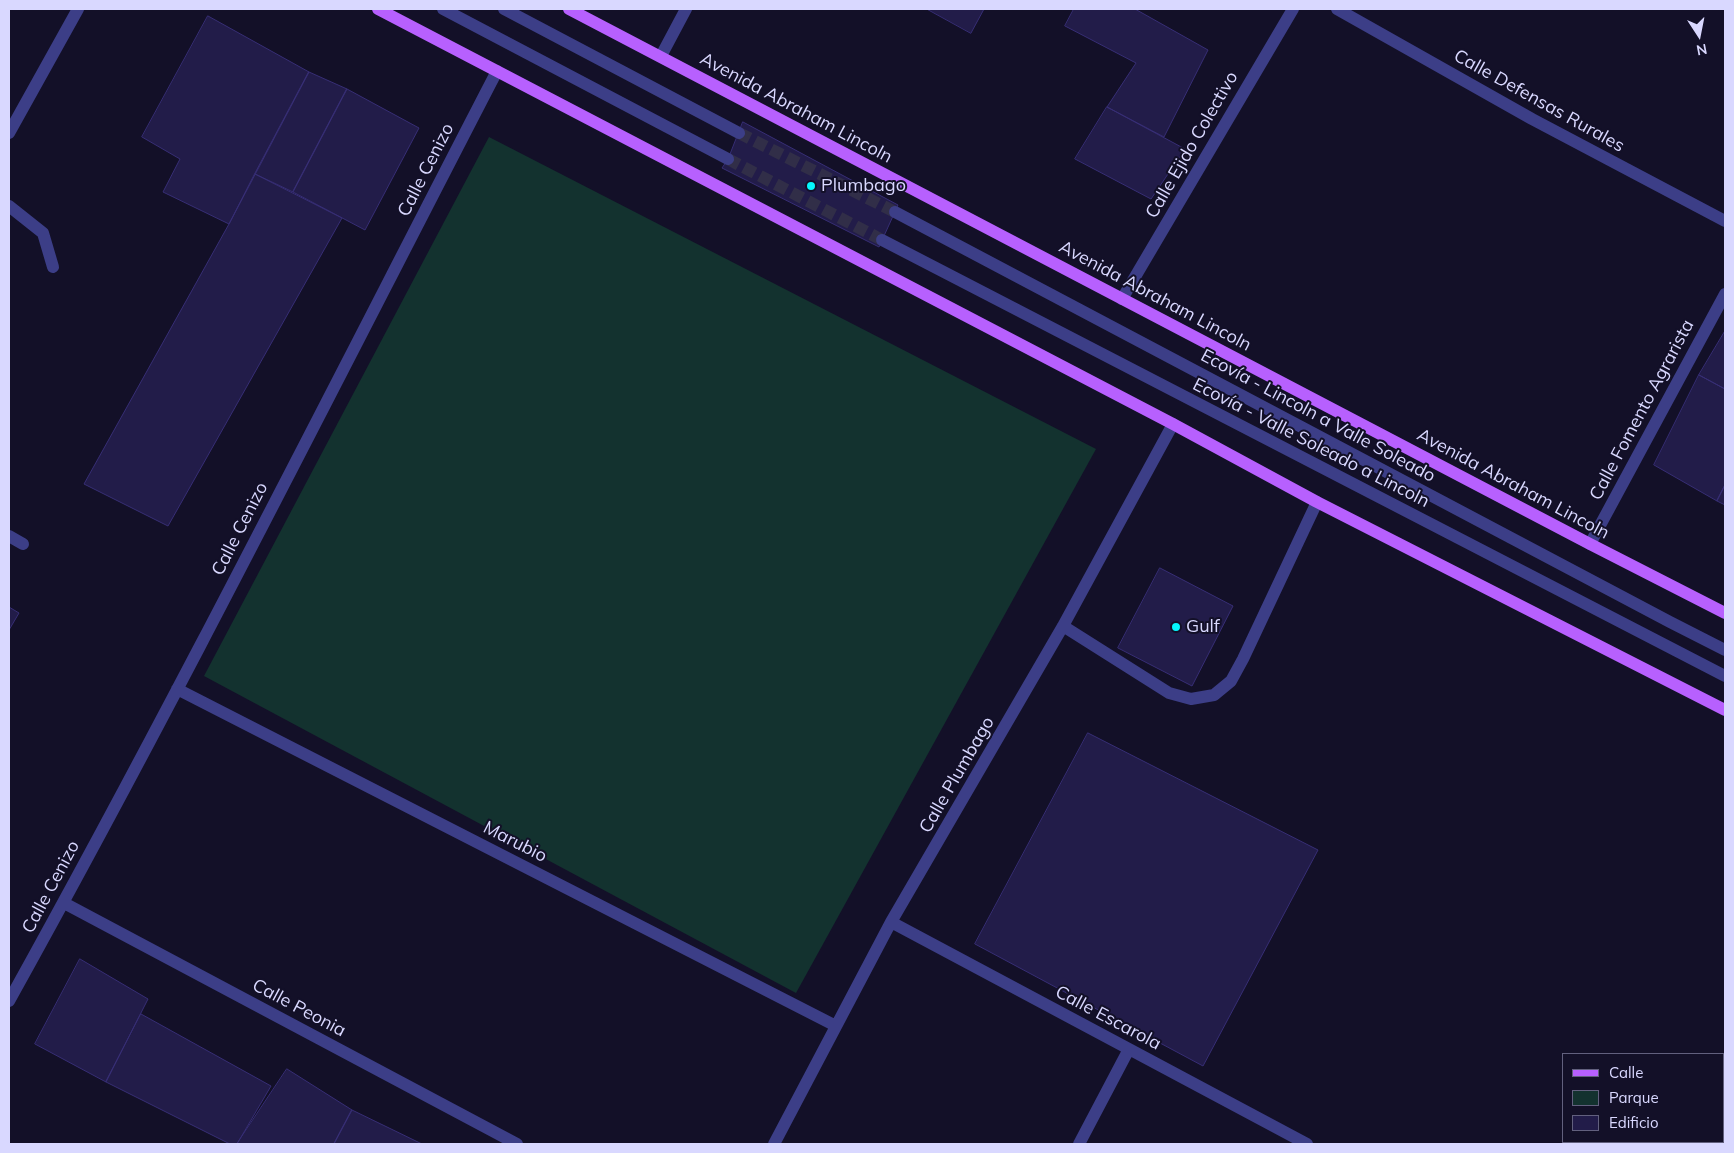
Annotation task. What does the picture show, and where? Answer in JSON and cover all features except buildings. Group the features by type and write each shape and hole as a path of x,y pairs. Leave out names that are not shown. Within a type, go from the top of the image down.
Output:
{"main road":[{"path":"378,9 1173,424 1317,502 1725,710"},
{"name":"Avenida Abraham Lincoln","path":"569,9 1725,613"}],"street":[{"path":"9,133 78,9"},
{"path":"443,9 728,160"},
{"path":"504,9 739,133"},
{"path":"661,56 686,9"},
{"name":"Calle Ejido Colectivo","path":"1122,299 1293,9"},
{"name":"Calle Defensas Rurales","path":"1337,9 1532,119 1725,221"},
{"name":"Calle Cenizo","path":"9,1001 177,689 497,71"},
{"path":"9,206 43,233 52,267"},
{"name":"Ecovía - Lincoln a Valle Soleado","path":"895,212 1725,650"},
{"name":"Ecovía - Valle Soleado a Lincoln","path":"882,240 1725,676"},
{"name":"Calle Fomento Agrarista","path":"1590,544 1725,294"},
{"name":"Calle Plumbago","path":"774,1144 891,922 1063,626 1173,424"},
{"path":"1063,626 1170,693 1191,700 1214,695 1231,681 1243,659 1317,502"},
{"path":"9,536 23,544"},
{"name":"Marubio","path":"177,689 836,1026"},
{"name":"Calle Peonia","path":"64,902 517,1144"},
{"name":"Calle Escarola","path":"891,922 1307,1144"},
{"path":"1079,1144 1129,1049"}],"green space":[{"path":"489,137 1096,449 796,993 204,676"}],"tunnel":[{"path":"739,133 895,212"},
{"path":"728,159 882,240"}],"place":[{"name":"Plumbago","path":"811,186"},
{"name":"Gulf","path":"1176,627"}]}
